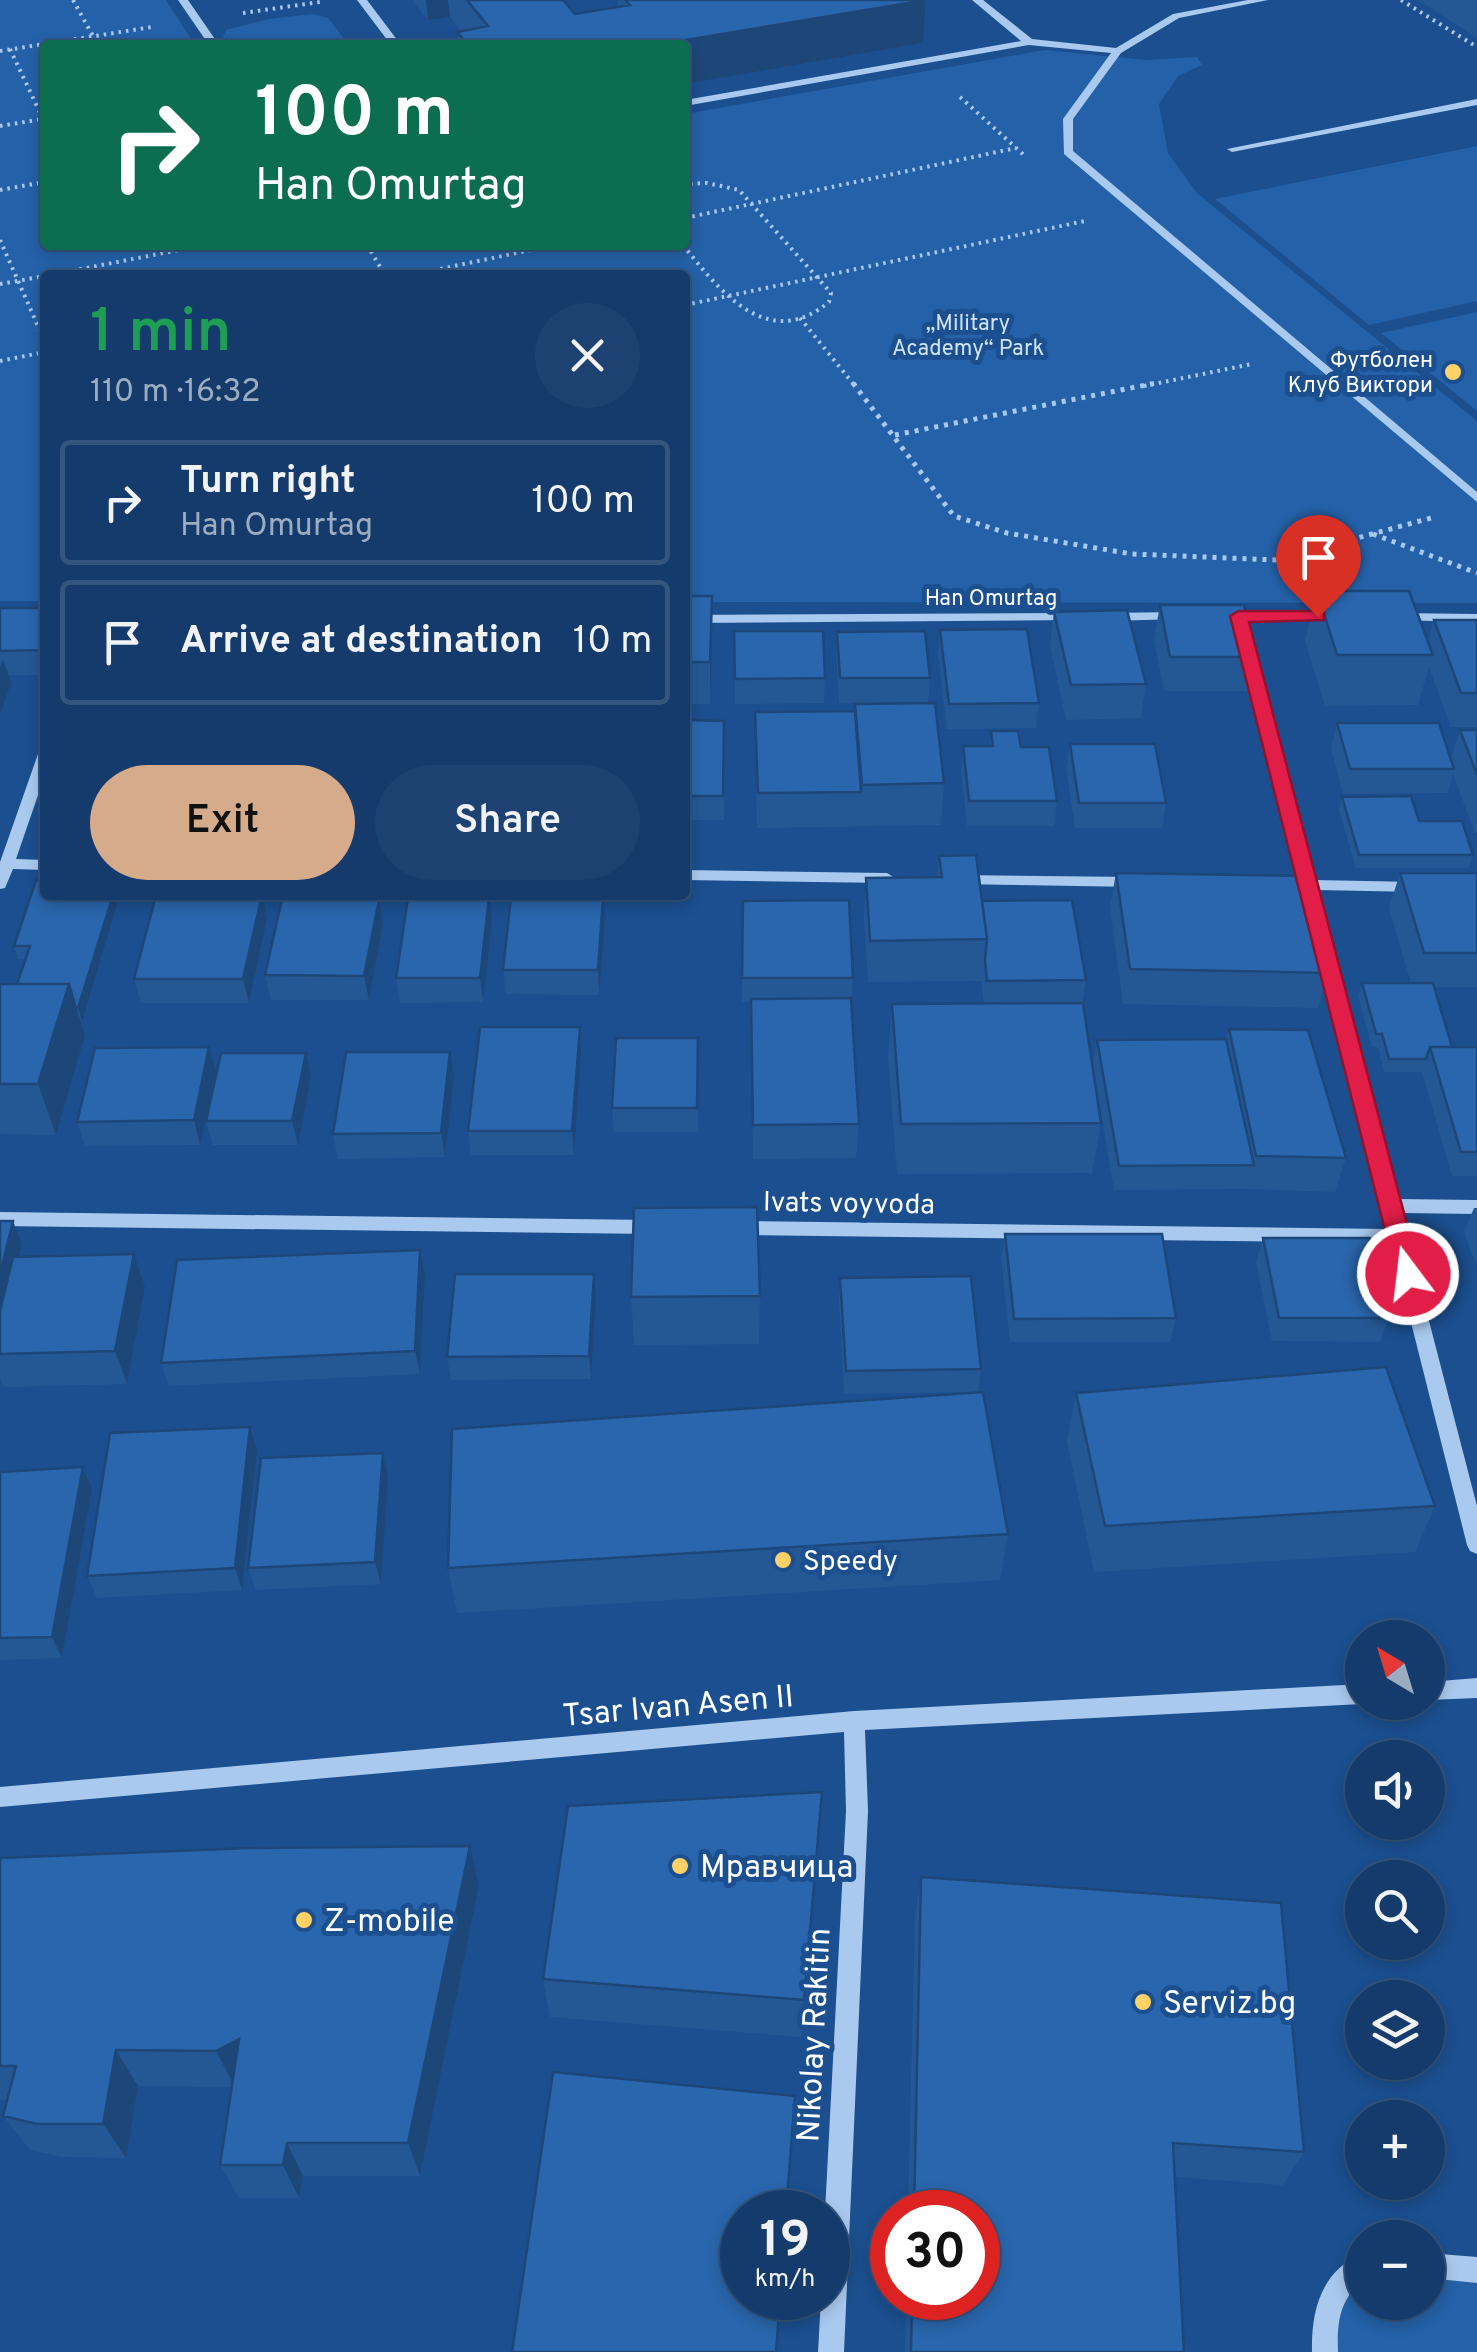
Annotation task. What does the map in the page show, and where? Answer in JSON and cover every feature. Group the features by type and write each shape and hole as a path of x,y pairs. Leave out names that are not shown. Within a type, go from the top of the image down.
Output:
{"street":[{"path":"183,0 211,40"},
{"path":"362,0 392,40"},
{"path":"978,0 1028,42"},
{"path":"1263,0 1176,16 1118,52 1068,119 1068,152 1477,498"},
{"path":"690,102 1028,42 1118,52"},
{"path":"1232,149 1477,102"},
{"path":"1239,616 1477,1545"},
{"name":"Han Omurtag","path":"690,619 1358,617"},
{"path":"1378,617 1477,618"},
{"path":"0,884 40,768"},
{"path":"7,864 40,865"},
{"path":"690,875 899,879"},
{"path":"938,879 1152,883"},
{"path":"1288,885 1439,887"},
{"path":"1390,1206 1477,1207"},
{"path":"0,1219 679,1227"},
{"name":"Ivats voyvoda","path":"719,1228 1398,1236"},
{"path":"1445,1690 1477,1688"},
{"name":"Tsar Ivan Asen II","path":"0,1796 854,1721 1345,1695"},
{"name":"Nikolay Rakitin","path":"831,2352 857,1811 854,1721"},
{"path":"1445,2267 1477,2270"},
{"path":"1325,2352 1328,2303 1345,2276"}],"path":[{"path":"74,0 95,40"},
{"path":"67,40 330,0"},
{"path":"1401,0 1477,47"},
{"path":"0,51 40,44"},
{"path":"10,49 40,111"},
{"path":"0,126 40,120"},
{"path":"690,217 1016,148"},
{"path":"0,190 40,183"},
{"path":"688,250 726,297 741,312 756,318 800,318 829,302 831,293 739,190 724,185 690,184"},
{"path":"690,305 1095,219"},
{"path":"0,240 40,331"},
{"path":"78,270 180,250"},
{"path":"435,270 531,250"},
{"path":"0,284 40,277"},
{"path":"800,318 895,435 954,516 1007,533 1132,554 1276,560 1431,518"},
{"path":"0,361 40,353"},
{"path":"895,435 1258,363"},
{"path":"1372,534 1477,573"}],"green space":[{"name":"„Military Academy“ Park","path":"0,0 166,0 192,40 40,40 40,250 690,250 690,113 1045,50 1146,60 1197,57 1202,65 1178,76 1159,104 1168,153 1197,193 1477,421 1477,603 690,602 690,270 40,270 40,601 0,601"},
{"path":"313,14 328,18 345,40 223,37 226,30 269,19"},
{"path":"1477,146 1477,301 1369,325 1215,199"},
{"name":"Футболен Клуб Виктори","path":"1477,312 1477,411 1381,333"},
{"path":"1445,2267 1477,2270 1477,2352 1325,2352 1343,2277 1345,2320 1445,2320"}],"building":[{"path":"467,0 563,0 575,14 630,5 625,0 926,0 686,40 464,40 457,32 488,26"},
{"path":"1317,591 1409,591 1433,655 1337,655"},
{"path":"690,596 712,596 710,662 690,662"},
{"path":"1160,605 1244,605 1257,657 1170,657"},
{"path":"0,608 40,608 40,650 0,651"},
{"path":"1127,610 1146,684 1071,685 1054,612"},
{"path":"1434,620 1477,620 1477,693 1461,693"},
{"path":"1027,629 1039,703 949,704 940,630"},
{"path":"734,631 823,631 825,678 735,679"},
{"path":"925,631 930,678 840,678 837,632"},
{"path":"935,703 944,783 862,785 855,704"},
{"path":"855,711 861,792 758,793 755,712"},
{"path":"690,720 724,721 723,796 690,796"},
{"path":"1337,723 1439,723 1454,769 1350,769"},
{"path":"1460,730 1477,730 1477,775"},
{"path":"991,731 1018,731 1021,747 1049,747 1057,801 969,801 963,746 993,746"},
{"path":"1070,744 1155,744 1166,803 1079,803"},
{"path":"1411,796 1419,821 1462,821 1473,855 1359,855 1342,797"},
{"path":"976,855 987,939 870,941 866,878 942,877 939,856"},
{"path":"1116,873 1307,876 1328,973 1130,969"},
{"path":"1400,873 1477,873 1477,953 1424,953"},
{"path":"36,880 40,880 40,900 111,900 78,1008 69,984 17,984 30,946 14,946"},
{"path":"155,900 261,900 243,979 134,979"},
{"path":"282,900 379,900 364,976 265,975"},
{"path":"408,900 489,900 480,978 396,978"},
{"path":"511,900 603,900 598,970 503,970"},
{"path":"849,900 853,978 742,978 743,901"},
{"path":"1072,900 1086,980 987,981 982,901"},
{"path":"1362,983 1433,983 1452,1047 1430,1047 1426,1059 1389,1059 1382,1034 1376,1034"},
{"path":"0,984 69,984 38,1084 0,1084"},
{"path":"851,998 859,1124 753,1125 751,999"},
{"path":"1083,1003 1101,1123 901,1124 892,1004"},
{"path":"480,1027 580,1027 572,1131 468,1131"},
{"path":"1229,1029 1308,1030 1346,1158 1256,1156"},
{"path":"616,1038 698,1038 697,1108 612,1108"},
{"path":"1226,1039 1254,1165 1119,1166 1097,1040"},
{"path":"209,1047 194,1120 77,1122 95,1048"},
{"path":"1430,1047 1477,1047 1477,1152 1461,1152"},
{"path":"346,1052 450,1052 441,1133 333,1134"},
{"path":"221,1053 306,1053 292,1121 206,1121"},
{"path":"757,1207 760,1296 631,1297 634,1208"},
{"path":"0,1221 13,1221 0,1275"},
{"path":"1005,1234 1162,1234 1176,1318 1014,1319"},
{"path":"1263,1238 1370,1238 1389,1318 1279,1318"},
{"path":"420,1250 415,1351 161,1363 177,1260"},
{"path":"134,1254 115,1351 0,1354 0,1311 13,1257"},
{"path":"455,1274 594,1274 589,1356 447,1357"},
{"path":"971,1276 981,1369 846,1371 840,1278"},
{"path":"1386,1367 1435,1506 1105,1526 1076,1393"},
{"path":"983,1392 1008,1534 448,1568 452,1429"},
{"path":"250,1427 235,1568 87,1576 110,1433"},
{"path":"383,1453 375,1562 248,1568 261,1458"},
{"path":"83,1467 52,1637 0,1638 0,1472"},
{"path":"822,1792 804,2000 543,1979 568,1806"},
{"path":"470,1846 408,2143 287,2143 283,2165 220,2165 239,2039 216,2051 116,2050 103,2124 37,2124 3,2116 16,2066 0,2066 0,1858 250,1848"},
{"path":"921,1877 1281,1903 1304,2152 1173,2143 1184,2352 911,2352 912,2320 1000,2320 1000,2190 914,2190"},
{"path":"553,2072 795,2096 788,2190 720,2190 720,2320 778,2320 776,2352 512,2352"}],"place":[{"name":"Футболен Клуб Виктори","path":"1453,372"},
{"name":"Speedy","path":"783,1560"},
{"name":"Мравчица","path":"680,1866"},
{"name":"Z-mobile","path":"304,1920"},
{"name":"Serviz.bg","path":"1143,2002"}],"route":[{"path":"1318,617 1239,616 1408,1274"}]}
